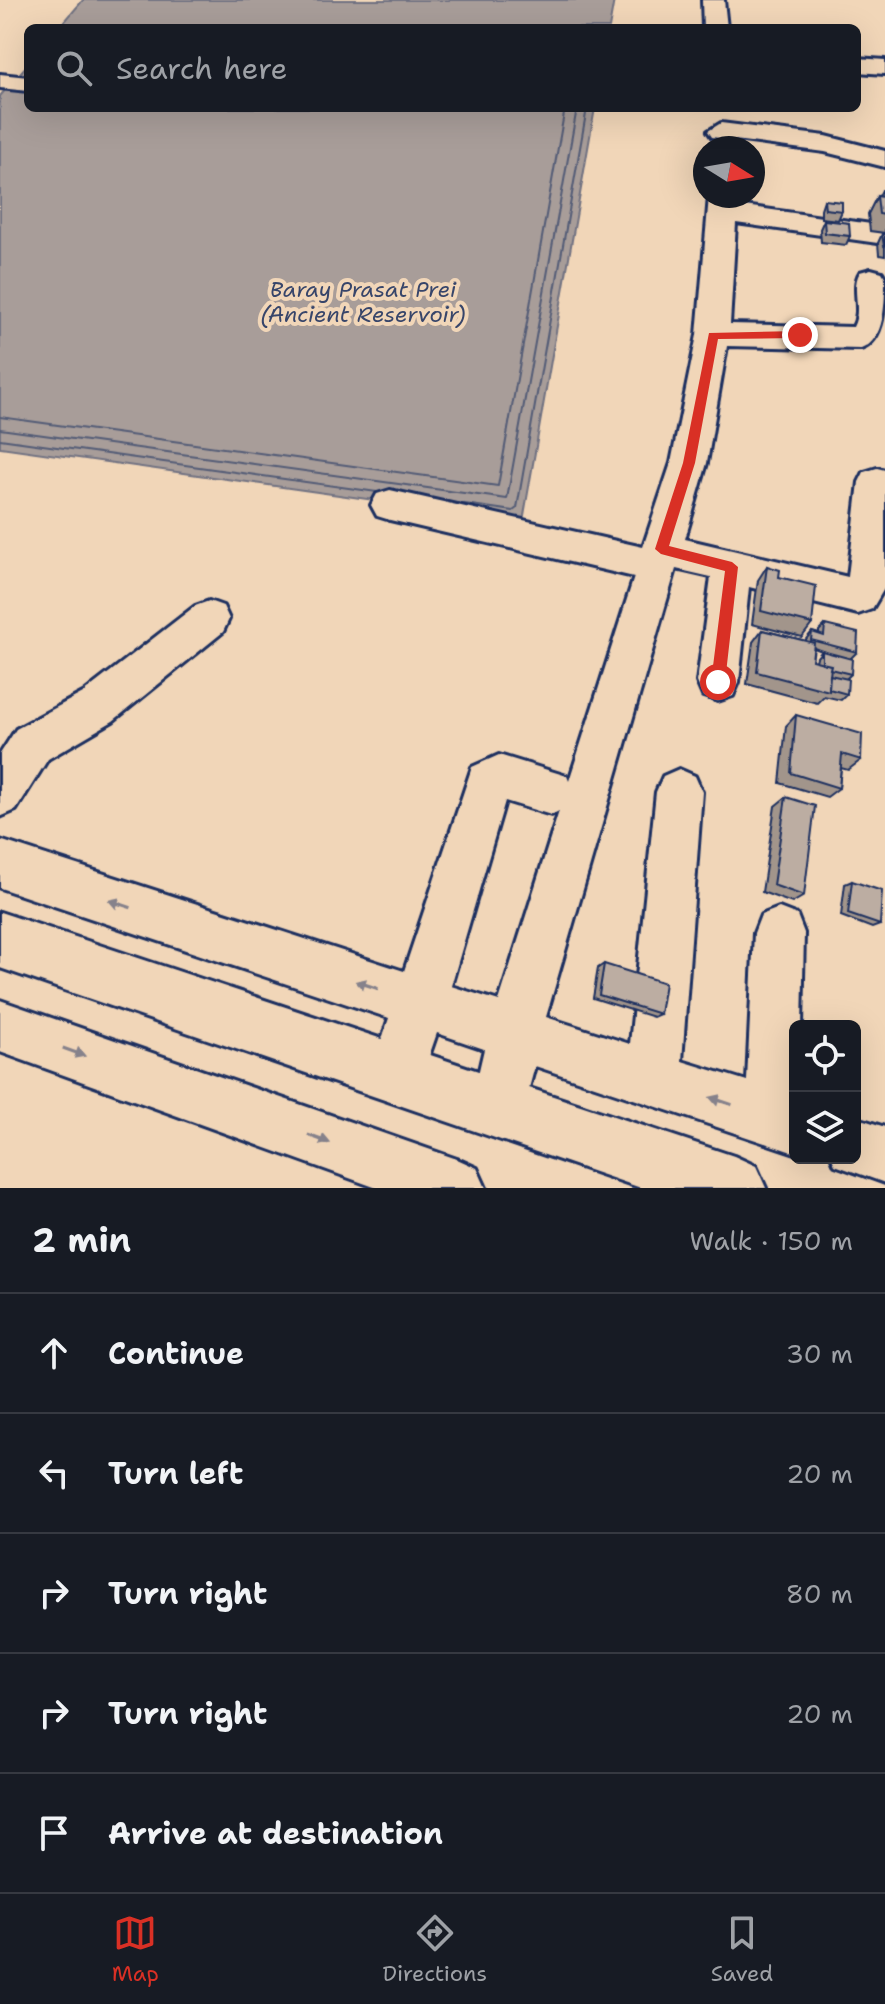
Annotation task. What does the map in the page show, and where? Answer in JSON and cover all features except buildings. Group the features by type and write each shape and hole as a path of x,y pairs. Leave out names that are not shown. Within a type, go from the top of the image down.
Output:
{"main road":[{"path":"0,940 734,1188"}],"street":[{"path":"713,0 715,24"},
{"path":"861,65 885,67"},
{"path":"721,131 799,150 878,157"},
{"path":"498,1109 515,1033 689,463 713,335 723,208"},
{"path":"744,208 885,235"},
{"path":"713,335 861,338 871,329 874,319 871,279"},
{"path":"390,505 659,558 732,567 858,597 867,583 877,482"},
{"path":"718,682 732,567"},
{"path":"0,794 32,744 98,707 209,619"},
{"path":"397,1075 488,783 499,777 551,792"},
{"path":"654,1078 679,792"},
{"path":"0,864 784,1122 779,933"},
{"path":"0,1026 457,1188"},
{"path":"861,1147 885,1155"}],"water":[{"path":"83,0 614,0 610,24 62,24"},
{"name":"Baray Prasat Prei (Ancient Reservoir)","path":"24,69 24,112 594,112 523,521 0,447 0,96"}],"route":[{"path":"718,682 732,567 661,549 689,463 713,335 800,335"}]}
